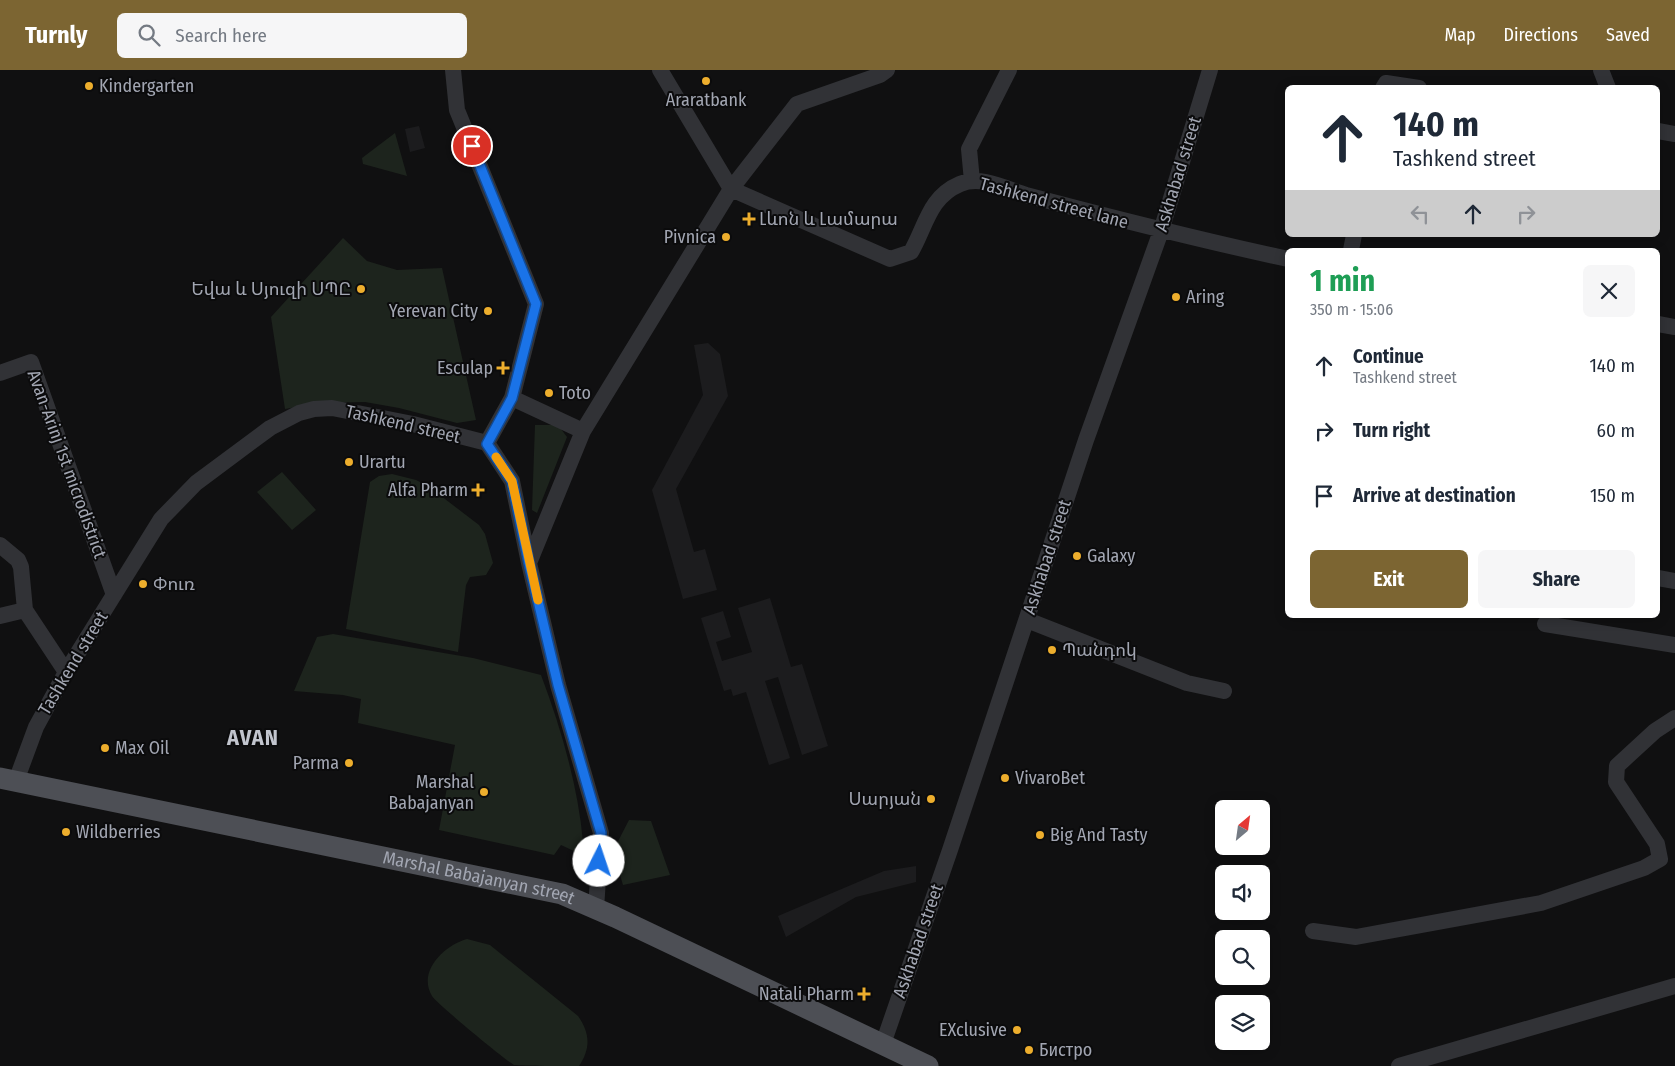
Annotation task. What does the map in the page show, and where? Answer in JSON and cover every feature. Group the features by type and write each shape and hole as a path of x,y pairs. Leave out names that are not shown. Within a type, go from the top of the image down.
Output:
{"main road":[{"name":"Marshal Babajanyan street","path":"8,780 542,889 596,909 928,1066"}],"street":[{"path":"453,70 457,110 536,304 512,398 487,444 512,481 558,685 601,833 596,909"},
{"path":"660,70 731,189"},
{"path":"529,563 583,432 731,189 797,104 880,75 887,70"},
{"path":"972,181 969,149 1009,70"},
{"name":"Askhabad street","path":"883,1044 1092,422 1161,232 1210,70"},
{"path":"1601,70 1607,85"},
{"path":"1660,131 1675,134"},
{"name":"Tashkend street lane","path":"731,189 890,259 911,252 917,241 924,219 936,202 949,190 972,181 1003,187 1161,232 1285,258"},
{"path":"1660,324 1675,326"},
{"name":"Avan-Arinj 1st microdistrict","path":"0,372 31,362 114,595"},
{"path":"512,398 583,432"},
{"name":"Tashkend street","path":"8,780 66,672 161,519 196,483 270,428 299,413 314,408 349,410 413,424 487,444"},
{"path":"0,546 18,560 21,567 25,610 66,672"},
{"path":"1660,578 1675,581"},
{"path":"0,616 25,610"},
{"path":"1027,620 1187,683 1224,691"},
{"path":"1546,624 1675,644"},
{"path":"1313,931 1356,938 1541,903 1644,868 1660,859 1656,844 1616,782 1617,766 1655,731 1675,718"},
{"path":"1399,1066 1675,986"}],"shaded area":[{"path":"419,126 425,148 410,152 405,129"},
{"path":"395,133 407,176 363,164 362,158"},
{"path":"343,238 367,261 397,270 442,268 476,420 457,423 399,408 365,402 319,403 285,409 271,317"},
{"path":"708,343 720,354 728,396 676,489 694,552 705,549 717,590 683,599 652,490 703,395 694,345"},
{"path":"535,425 558,425 567,437 537,513 532,510"},
{"path":"282,472 316,510 292,530 257,492"},
{"path":"392,474 416,480 428,486 479,525 485,534 493,563 486,575 470,577 466,585 458,652 346,629 370,482 379,476"},
{"path":"770,598 791,667 802,664 828,746 802,755 778,677 765,681 790,758 769,765 746,692 733,696 731,689 724,691 701,618 723,611 731,637 716,642 722,661 752,652 738,608"},
{"path":"333,634 473,658 541,675 562,736 573,779 583,842 576,852 561,845 554,855 439,830 455,745 358,723 361,699 343,695 294,691 317,637"},
{"path":"629,820 651,821 670,875 623,885 613,851"},
{"path":"916,866 916,882 856,897 786,937 778,916 884,871"},
{"path":"467,939 490,945 578,1016 585,1028 588,1041 586,1053 579,1066 514,1065 436,1001 428,987 428,977 431,969 442,953"}],"slow traffic":[{"path":"496,457 512,481 538,600"}],"place":[{"name":"Araratbank","path":"706,81"},
{"name":"Kindergarten","path":"89,86"},
{"name":"Լևոն և Լամարա","path":"749,219"},
{"name":"Pivnica","path":"726,237"},
{"name":"Եվա և Սյուզի ՍՊԸ","path":"361,289"},
{"name":"Aring","path":"1176,297"},
{"name":"Yerevan City","path":"488,311"},
{"name":"Esculap","path":"503,368"},
{"name":"Toto","path":"549,393"},
{"name":"Urartu","path":"349,462"},
{"name":"Alfa Pharm","path":"478,490"},
{"name":"Galaxy","path":"1077,556"},
{"name":"Փուռ","path":"143,584"},
{"name":"Պանդոկ","path":"1052,650"},
{"name":"Max Oil","path":"105,748"},
{"name":"Parma","path":"349,763"},
{"name":"VivaroBet","path":"1005,778"},
{"name":"Marshal Babajanyan","path":"484,792"},
{"name":"Սարյան","path":"931,799"},
{"name":"Wildberries","path":"66,832"},
{"name":"Big And Tasty","path":"1040,835"},
{"name":"Natali Pharm","path":"864,994"},
{"name":"EXclusive","path":"1017,1030"},
{"name":"Бистро","path":"1029,1050"}],"district":[{"name":"AVAN","path":"253,737"}],"route":[{"path":"472,146 536,304 512,398 487,444 512,481 558,685 601,833 599,861"}]}
